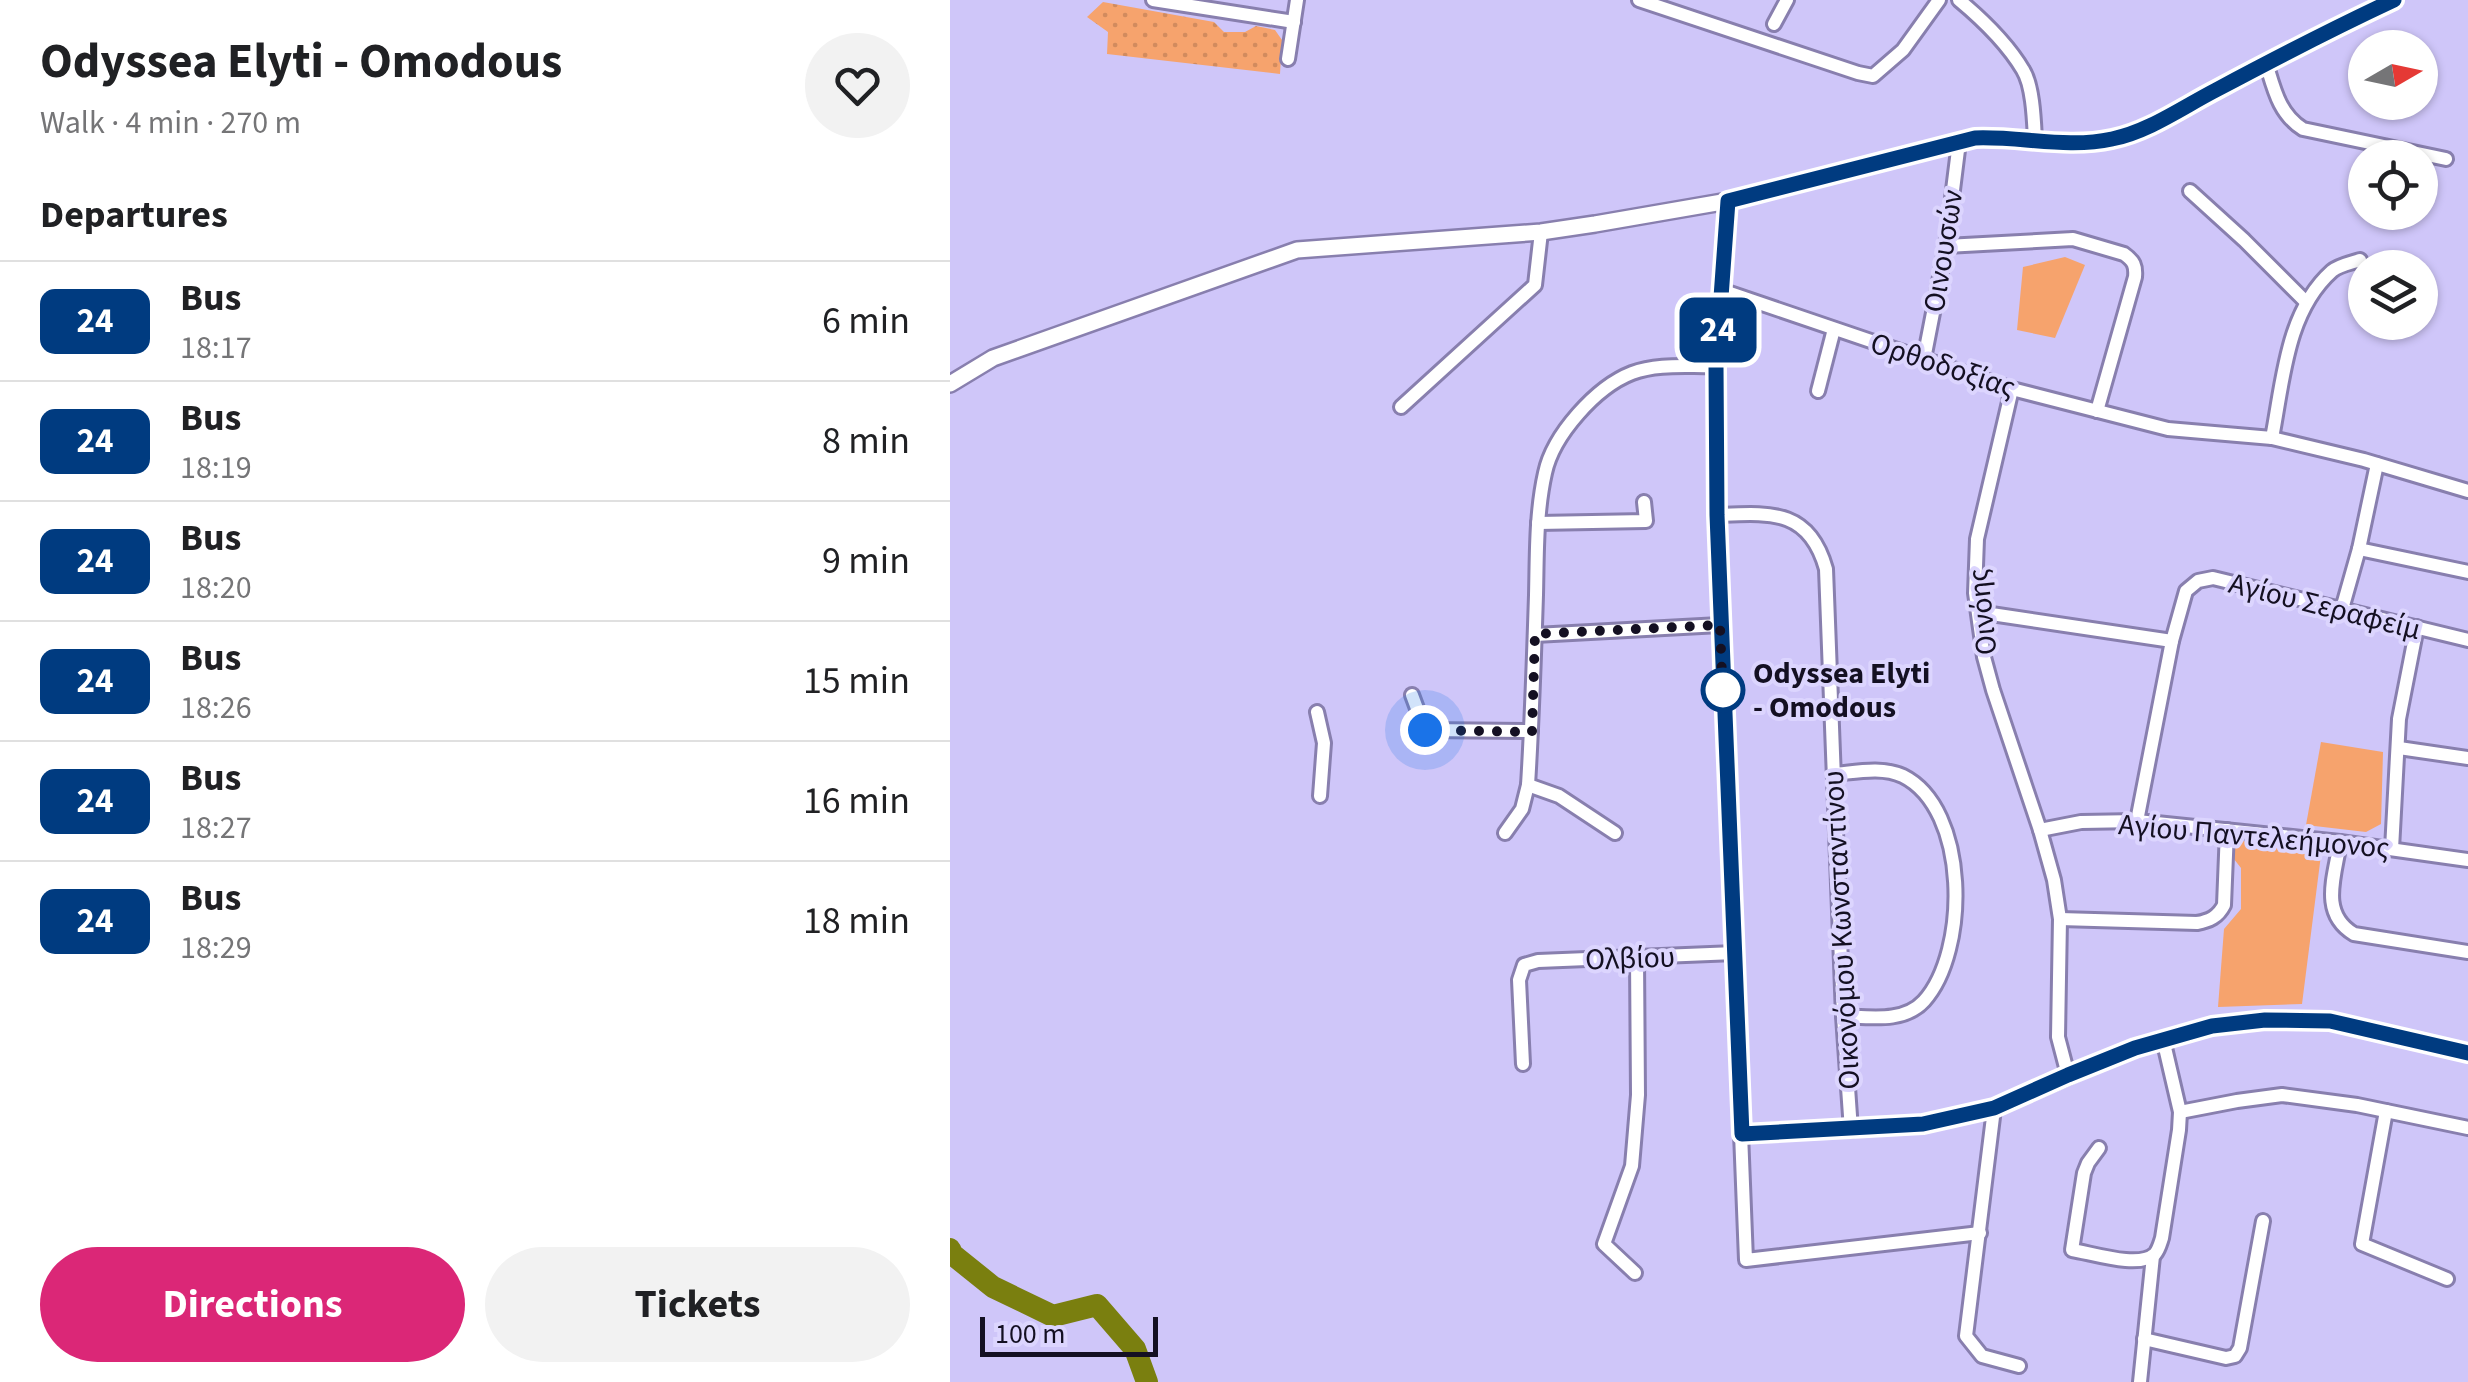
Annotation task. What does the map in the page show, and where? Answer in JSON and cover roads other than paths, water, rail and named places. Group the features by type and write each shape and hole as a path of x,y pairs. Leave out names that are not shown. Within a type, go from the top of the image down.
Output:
{"street":[{"path":"1153,0 1294,22"},
{"path":"1288,59 1298,0"},
{"path":"1639,0 1873,76 1903,50 1939,0"},
{"path":"1774,24 1787,0"},
{"path":"1959,0 1987,24 2025,72 2035,140"},
{"path":"950,384 993,358 1296,250 1540,232 1728,201 1975,138 2087,144 2116,138 2141,129 2385,2"},
{"path":"2266,63 2282,109 2303,129 2446,159"},
{"name":"Οινουσών","path":"1924,359 1946,246 1959,142"},
{"path":"2190,191 2306,302"},
{"path":"1728,201 1716,366 1717,515 1746,1260 1980,1233"},
{"path":"1400,407 1535,285 1540,232"},
{"path":"1946,246 2073,239 2131,259 2135,277 2098,411"},
{"path":"2272,438 2292,340 2306,302 2334,268 2348,264"},
{"name":"Ορθοδοξίας","path":"1722,290 2012,390 2168,429 2272,438 2468,490"},
{"path":"1818,391 1834,329"},
{"path":"1505,833 1522,809 1528,785 1538,523 1545,470 1563,434 1587,404 1608,386 1632,373 1655,368 1716,366"},
{"name":"Οινόης","path":"2012,390 1976,539 1974,564 1984,656 2040,830 2060,919 2058,1037 2068,1075"},
{"path":"2342,609 2377,464"},
{"path":"1538,523 1646,520 1644,502"},
{"name":"Οικονόμου Κωνσταντίνου","path":"1717,515 1768,513 1796,522 1817,544 1826,568 1851,1130"},
{"path":"2359,550 2468,572"},
{"name":"Αγίου Σεραφείμ","path":"2172,641 2186,590 2198,580 2213,578 2468,640"},
{"path":"1978,612 2172,641 2137,821"},
{"path":"1535,634 1720,625"},
{"path":"2392,849 2399,720 2417,627"},
{"path":"1412,695 1425,730 1532,732"},
{"path":"1317,712 1324,743 1320,796"},
{"path":"2399,748 2468,758"},
{"path":"1834,774 1884,770 1905,777 1928,798 1945,831 1956,868 1955,918 1945,965 1923,1002 1897,1016 1843,1016"},
{"path":"1528,785 1559,796 1615,833"},
{"path":"1584,834 1595,820"},
{"name":"Αγίου Παντελεήμονος","path":"2040,830 2082,822 2137,821 2468,860"},
{"path":"2060,919 2207,921 2224,906 2227,830"},
{"path":"2340,842 2332,908 2344,928 2354,934 2468,952"},
{"name":"Ολβίου","path":"1524,1064 1519,980 1524,965 1538,961 1735,953"},
{"path":"1636,1273 1604,1244 1632,1166 1638,1095 1637,958"},
{"path":"1742,1134 1923,1124 1994,1108 2135,1048 2212,1026 2265,1020 2301,1019 2356,1026 2468,1053"},
{"path":"2140,1382 2153,1256 2162,1238 2180,1112 2162,1040"},
{"path":"2180,1112 2282,1095 2468,1128"},
{"path":"1994,1108 1966,1336 1982,1356 2019,1366"},
{"path":"2386,1111 2362,1244 2448,1279"},
{"path":"2099,1148 2084,1173 2072,1250 2130,1261 2153,1256"},
{"path":"2144,1339 2226,1358 2235,1356 2240,1348 2263,1221"}],"waterway":[{"path":"950,1249 993,1287 1053,1316 1097,1305 1135,1349 1147,1382"}],"place":[{"name":"Odyssea Elyti - Omodous","path":"1723,690"}]}
